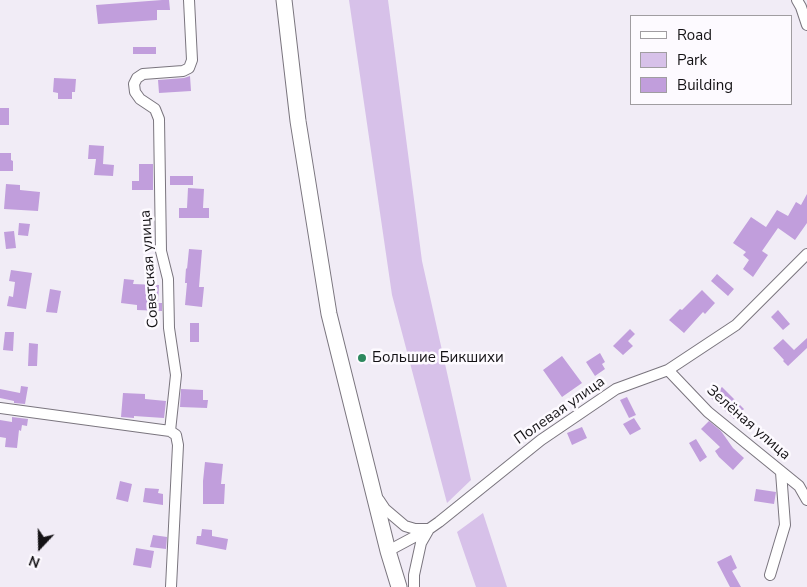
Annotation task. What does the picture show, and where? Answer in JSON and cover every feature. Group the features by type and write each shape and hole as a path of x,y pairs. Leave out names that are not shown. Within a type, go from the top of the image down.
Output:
{"highway":[{"path":"284,0 298,120 330,314 388,551 399,587"}],"street":[{"name":"Советская улица","path":"171,587 178,445 176,435 170,431 176,375 169,328 168,279 161,251 159,119 155,109 140,99 135,92 134,84 137,78 143,74 182,71 189,68 192,60 189,0"},
{"path":"797,0 807,25"},
{"name":"Полевая улица","path":"388,551 439,522 541,440 616,389 668,370 736,325 807,254"},
{"name":"Зелёная улица","path":"668,370 708,412 799,486 807,500"},
{"path":"0,408 170,431"},
{"path":"770,575 785,525 781,472"},
{"path":"372,487 385,510 405,526 415,529 429,529 421,543 414,575 414,587"}],"green space":[{"path":"349,0 388,0 422,261 471,480 447,503 392,295"},
{"path":"483,513 507,587 476,587 457,532"}],"building":[{"path":"169,0 170,10 157,10 157,20 98,24 96,5"},
{"path":"133,47 156,47 156,54 133,54"},
{"path":"190,76 191,91 159,93 158,80"},
{"path":"54,78 76,79 75,92 72,92 72,99 58,99 58,93 53,92"},
{"path":"0,108 9,108 9,125 0,125"},
{"path":"89,145 104,146 103,164 114,165 113,176 94,175 96,159 88,159"},
{"path":"0,153 11,153 13,171 0,171"},
{"path":"139,164 153,164 153,190 132,190 132,181 139,181"},
{"path":"170,176 193,176 193,185 170,185"},
{"path":"6,184 20,185 20,190 40,192 38,211 4,209"},
{"path":"188,188 204,189 203,208 209,208 209,218 179,218 179,208 187,208"},
{"path":"807,194 807,223 795,240 778,228 762,251 768,255 753,277 743,269 749,260 743,255 746,252 733,243 751,217 766,227 777,210 788,216 796,202 801,205"},
{"path":"19,223 30,224 28,236 18,235"},
{"path":"14,231 16,248 6,249 4,232"},
{"path":"189,249 202,250 199,287 204,287 202,307 185,305 186,268"},
{"path":"11,270 32,273 26,309 7,306 9,296 13,297 15,282 9,281"},
{"path":"717,274 734,289 728,296 711,281"},
{"path":"124,279 134,280 133,284 159,285 158,303 162,303 162,311 137,310 137,305 121,303"},
{"path":"50,289 61,291 57,313 46,312"},
{"path":"702,290 715,303 705,314 703,312 684,333 669,320"},
{"path":"778,310 790,324 783,330 771,317"},
{"path":"190,323 199,323 199,342 190,342"},
{"path":"630,329 635,334 628,341 633,346 623,355 613,346"},
{"path":"5,332 14,332 13,351 3,350"},
{"path":"807,338 807,348 788,366 773,348 783,339 794,350"},
{"path":"29,343 38,344 37,366 28,366"},
{"path":"600,353 605,362 602,364 605,369 595,376 586,362"},
{"path":"562,356 582,383 562,397 543,370"},
{"path":"21,386 28,387 25,404 14,403 14,401 0,398 0,389 20,393"},
{"path":"722,387 744,409 734,419 711,398"},
{"path":"181,389 203,390 203,400 208,400 207,408 180,407"},
{"path":"123,393 145,394 145,399 166,401 164,418 121,417"},
{"path":"627,397 636,415 629,418 620,400"},
{"path":"12,417 28,419 27,426 22,425 21,431 19,430 17,448 5,447 6,438 0,437 0,420 12,422"},
{"path":"634,418 641,429 630,435 623,424"},
{"path":"709,421 721,431 733,448 744,458 733,470 715,451 720,447 701,429"},
{"path":"582,427 587,438 572,445 567,433"},
{"path":"696,439 707,457 700,462 689,443"},
{"path":"205,462 223,464 221,484 225,484 224,504 203,504"},
{"path":"120,481 132,484 128,502 116,499"},
{"path":"145,488 159,489 158,493 163,494 163,505 143,502"},
{"path":"756,489 776,492 774,504 754,501"},
{"path":"202,529 212,530 212,536 228,539 226,550 196,544 197,536 201,536"},
{"path":"153,535 167,537 166,549 150,547"},
{"path":"136,548 154,551 151,568 133,565"},
{"path":"731,555 737,568 732,571 741,587 730,587 717,562"}],"place":[{"name":"Большие Бикшихи","path":"362,358"}]}
